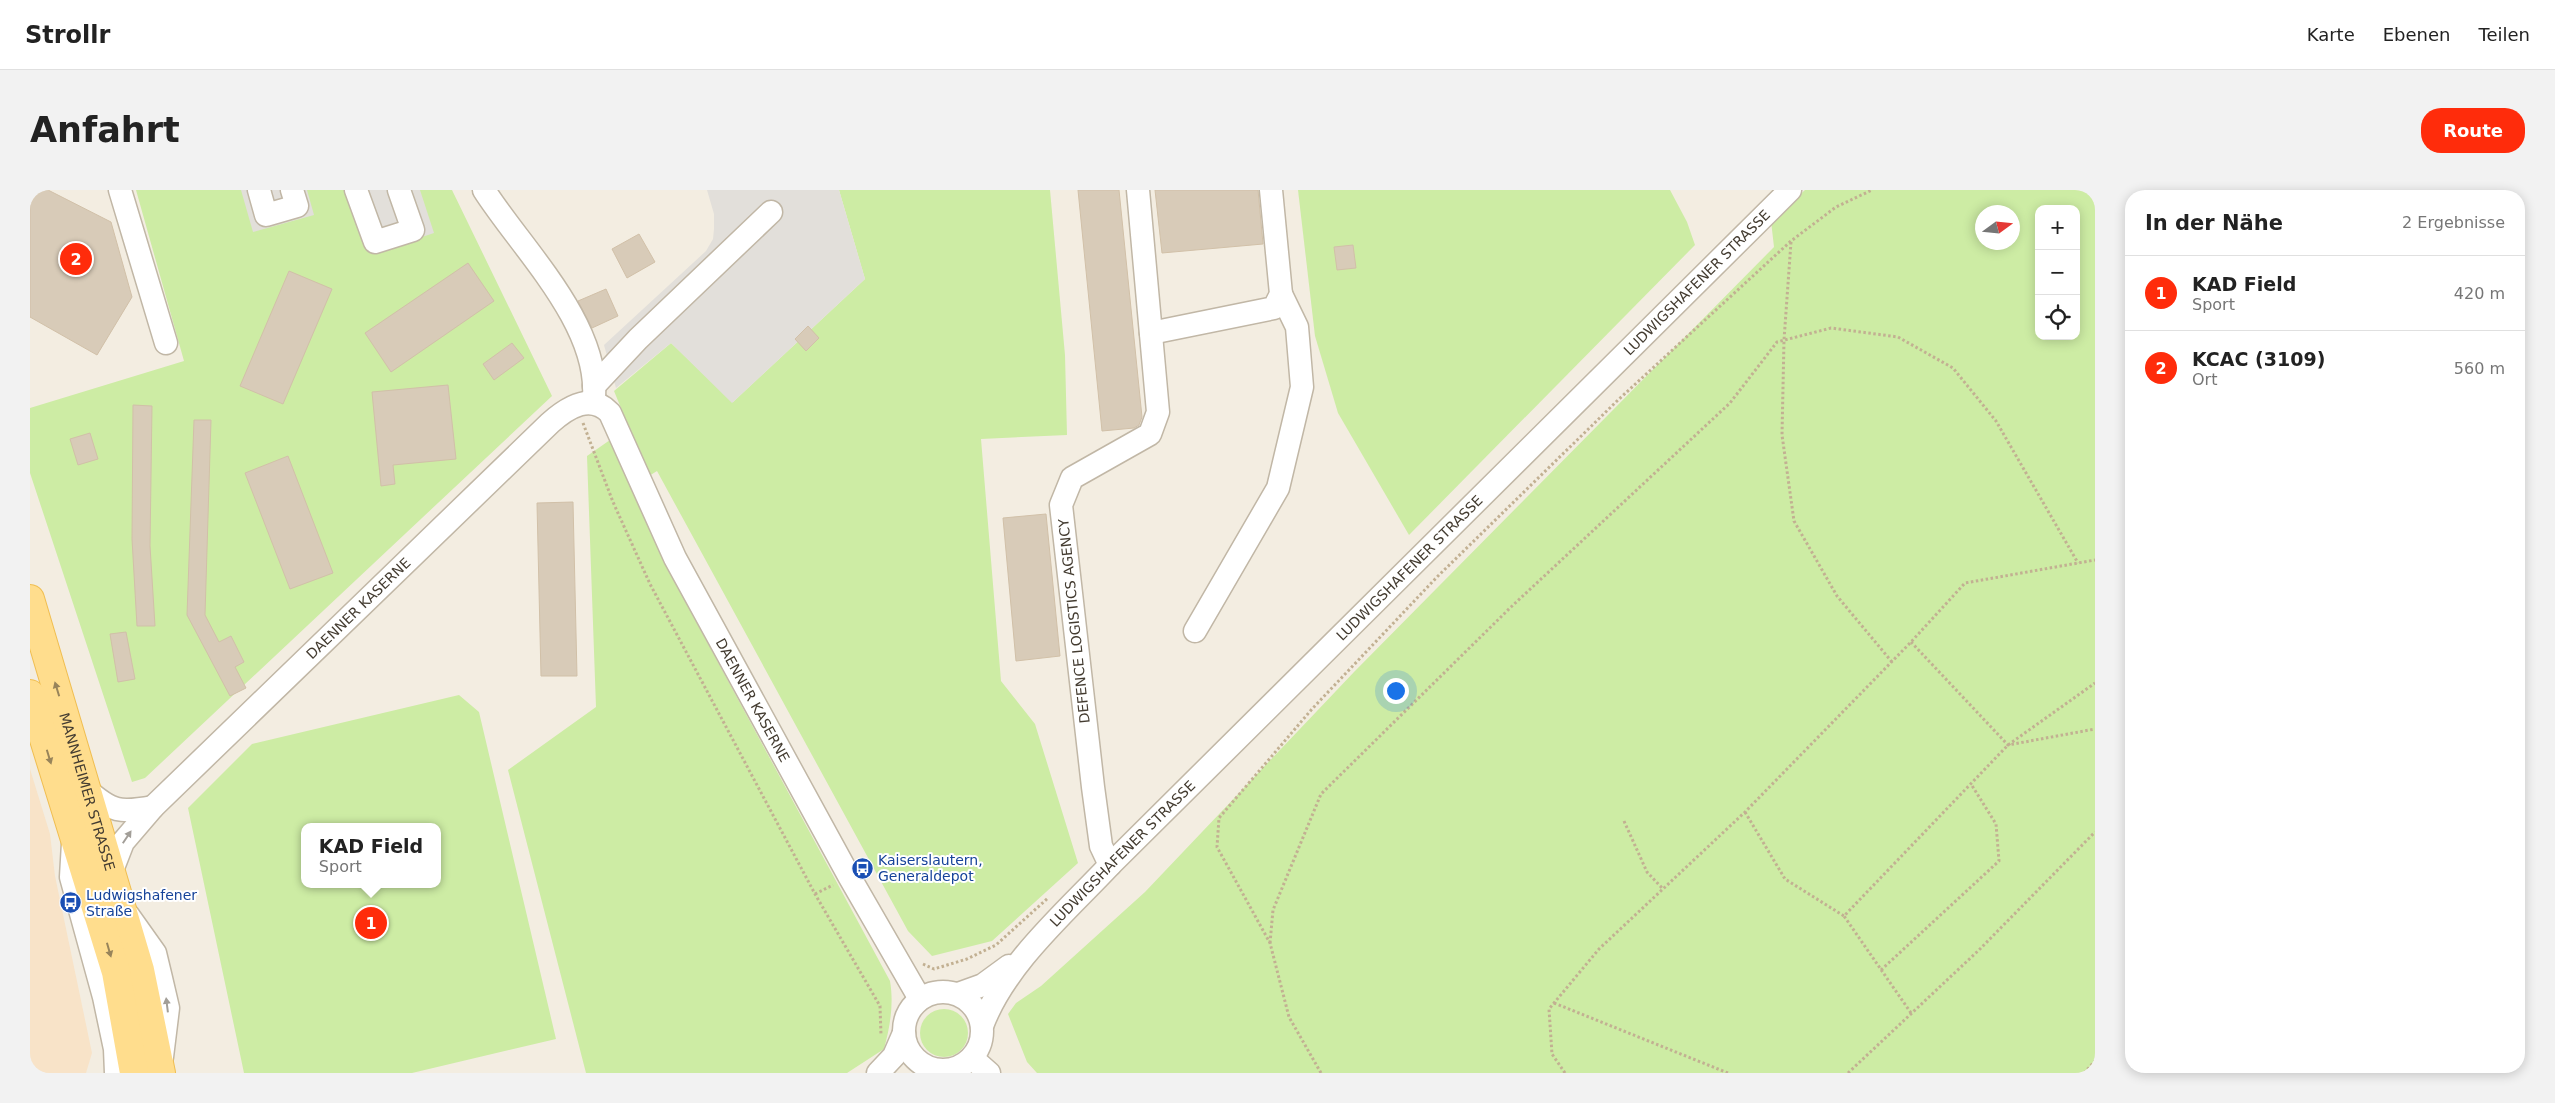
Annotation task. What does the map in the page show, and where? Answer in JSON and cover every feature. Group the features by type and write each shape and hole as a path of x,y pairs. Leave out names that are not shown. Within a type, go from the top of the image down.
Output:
{"main road":[{"name":"MANNHEIMER STRASSE","path":"30,599 140,970 161,1072"},
{"name":"MANNHEIMER STRASSE","path":"30,694 116,972 127,1066"}],"street":[{"path":"120,190 166,343"},
{"path":"259,190 266,215 297,206 292,190"},
{"path":"356,190 375,242 412,230 398,190"},
{"path":"484,190 569,309 585,344 590,404"},
{"name":"DEFENCE LOGISTICS AGENCY","path":"1110,866 1101,846 1094,797 1061,505 1072,478 1150,434 1158,412 1138,190"},
{"path":"1195,631 1278,488 1302,387 1297,327 1281,294 1271,190"},
{"name":"LUDWIGSHAFENER STRASSE","path":"982,1026 992,1002 1031,948 1110,866 1790,190"},
{"path":"590,404 638,339 770,212"},
{"path":"1151,333 1274,308 1281,294"},
{"name":"DAENNER KASERNE","path":"111,873 123,842 153,807 550,423 577,404 601,405 610,414 675,558 849,876 920,999"},
{"path":"87,790 104,805 114,810 129,811 153,807"},
{"path":"73,837 71,877 104,997 127,1066"},
{"name":"LUDWIGSHAFENER STRASSE","path":"958,994 983,985 1031,948"},
{"path":"878,1073 894,1056 904,1033 906,1016 920,999 938,992 958,994 976,1010 982,1026 981,1043 972,1058 961,1066 947,1070 916,1069 904,1033"},
{"path":"972,1058 989,1073"}],"path":[{"path":"1322,1073 1289,1017 1270,943 1217,847 1219,818 1312,709 1436,577 1618,400 1791,241 1836,207 1872,190"},
{"path":"1791,241 1784,340 1782,435 1794,520 1837,596 1892,662"},
{"path":"1270,943 1273,910 1321,794 1511,607 1730,403 1777,342 1831,328 1898,337 1953,368 1996,421 2078,563"},
{"path":"590,404 613,502 650,584 815,894 880,1006 880,1039"},
{"path":"1565,1073 1552,1054 1549,1009 1599,949 1745,812 1892,662 1965,583 2095,560"},
{"path":"1911,642 2008,745"},
{"path":"1844,916 2008,745 2095,683"},
{"path":"2008,745 2095,729"},
{"path":"1882,970 1999,862 1996,824 1971,784"},
{"path":"1745,812 1785,878 1844,916 1911,1013"},
{"path":"1624,821 1647,872 1663,889"},
{"path":"1848,1073 1979,950 2095,832"},
{"path":"815,894 839,882"},
{"path":"922,963 934,969 967,959 996,945 1052,895"},
{"path":"1554,1003 1728,1073"},
{"path":"2084,1073 2095,1061"}],"shaded area":[{"path":"241,190 307,190 314,215 253,232"},
{"path":"349,190 420,190 434,233 371,254"},
{"path":"707,190 839,190 865,279 732,403 671,343 616,388 604,345 706,251 713,239 714,229 714,214"},
{"path":"30,769 50,834 55,876 92,1053 86,1073 30,1073"}],"green space":[{"path":"136,190 452,190 552,396 145,778 132,782 30,473 30,408 184,361"},
{"path":"839,190 1050,190 1065,355 1067,435 981,439 1001,681 1035,724 1078,863 992,941 932,956 908,931 657,471 649,476 614,391 671,343 733,402 865,279"},
{"path":"1298,190 1670,190 1687,222 1695,245 1409,535 1338,413 1315,336"},
{"path":"1805,190 2095,190 2095,1073 1037,1073 1027,1062 1008,1014 1016,1003 1041,986 1145,892 1354,672 1774,247 1771,221"},
{"path":"610,440 664,562 890,981 891,1015 884,1049 847,1073 586,1073 508,770 596,707 587,456"},
{"path":"459,695 479,712 556,1039 412,1073 244,1073 188,808 252,744"},
{"path":"939,1009 949,1009 958,1013 964,1019 968,1033 964,1047 958,1053 949,1057 939,1057 930,1053 924,1047 920,1038 920,1028 924,1019 930,1013"}],"building":[{"path":"30,190 48,190 111,222 132,297 97,355 30,317"},
{"path":"1078,190 1119,190 1142,417 1139,425 1134,428 1102,431"},
{"path":"1155,190 1258,190 1263,244 1162,253"},
{"path":"639,234 655,262 627,278 612,249"},
{"path":"1353,245 1356,268 1337,270 1334,247"},
{"path":"468,263 494,301 391,372 365,333"},
{"path":"289,271 332,289 283,404 240,386"},
{"path":"606,289 618,316 592,328 578,301"},
{"path":"808,326 819,338 806,351 795,339"},
{"path":"512,343 524,358 494,380 483,364"},
{"path":"448,385 456,459 393,465 395,484 381,486 372,392"},
{"path":"133,405 152,406 150,546 155,626 137,626 132,539"},
{"path":"194,420 211,420 205,615 219,642 231,636 244,662 235,667 246,688 230,696 187,615"},
{"path":"90,433 98,459 78,465 70,439"},
{"path":"288,456 333,573 290,589 245,473"},
{"path":"573,502 577,676 541,676 537,503"},
{"path":"1046,514 1060,656 1016,661 1003,518"},
{"path":"126,632 135,679 118,682 110,634"}],"place":[{"name":"KCAC (3109)","path":"76,259"},
{"name":"Kaiserslautern, Generaldepot","path":"862,868"},
{"name":"Ludwigshafener Straße","path":"70,903"},
{"name":"KAD Field","path":"371,923"}]}
